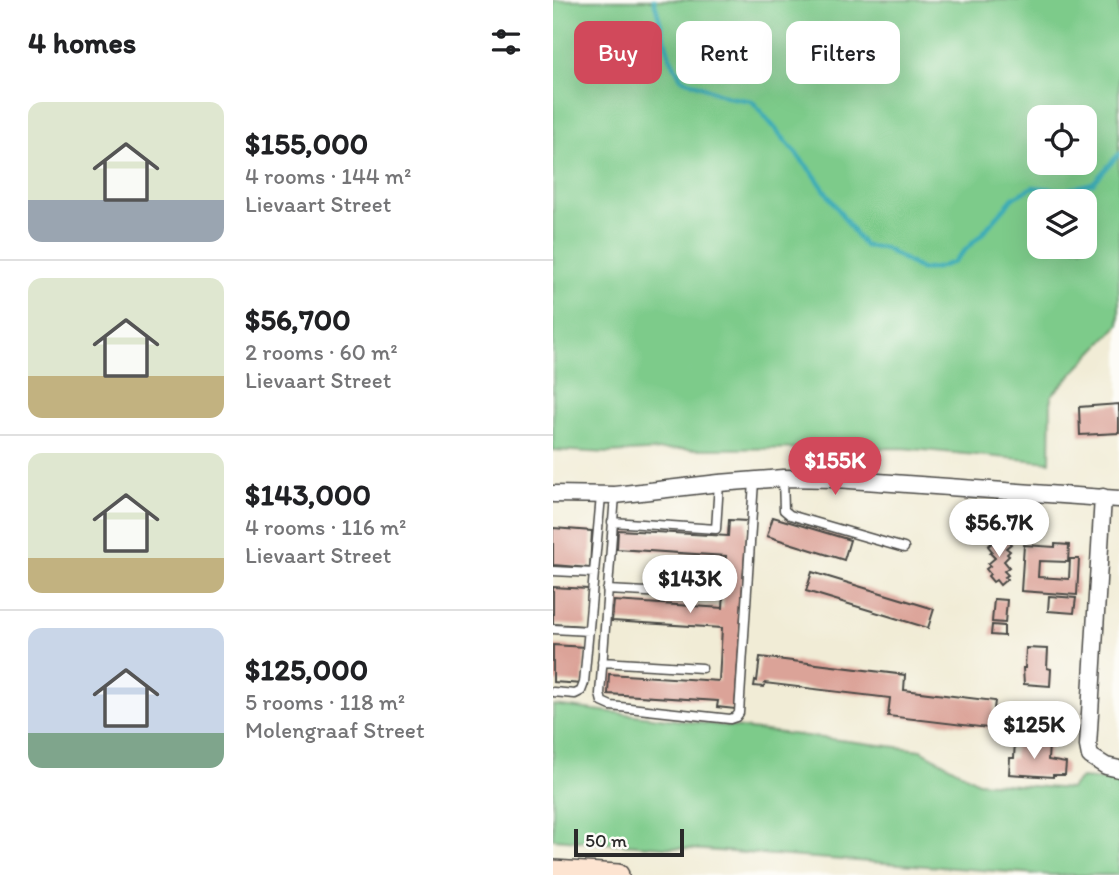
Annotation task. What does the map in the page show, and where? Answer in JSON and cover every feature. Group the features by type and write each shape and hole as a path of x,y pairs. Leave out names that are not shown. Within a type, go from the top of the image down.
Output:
{"main road":[{"path":"553,871 618,875"}],"street":[{"path":"553,494 608,495 783,478 836,479 1111,498 1088,746 1090,756 1097,762 1119,769"}],"lane":[{"path":"783,478 784,510 790,515 904,548"},
{"path":"608,495 613,523 600,694 602,702 611,706 730,719 739,713 754,480"},
{"path":"613,523 716,529 719,483"},
{"path":"553,692 575,694 581,691 584,683 594,573 608,495"},
{"path":"553,571 594,573"},
{"path":"607,590 706,595"},
{"path":"553,629 589,631"},
{"path":"602,662 702,668"}],"green space":[{"path":"553,0 1119,0 1119,325 1051,396 1050,462 902,448 682,449 609,453 553,450"},
{"path":"553,705 921,750 978,782 1070,789 1081,778 1119,781 1119,875 1051,875 553,839"}],"building":[{"path":"1119,404 1119,433 1080,435 1079,407"},
{"path":"773,517 850,540 844,560 767,536"},
{"path":"729,520 747,521 735,709 717,707 718,701 608,694 609,674 719,681 722,628 612,621 614,601 723,608 726,556 617,549 618,530 728,536"},
{"path":"553,528 592,531 590,568 553,565"},
{"path":"1001,532 1011,544 1006,548 1010,551 1004,561 1009,567 1004,571 1008,575 1005,577 1007,579 1000,585 996,580 993,582 986,569 995,558 990,553 990,541"},
{"path":"1055,544 1069,545 1068,562 1039,561 1038,577 1069,579 1070,559 1079,559 1077,595 1021,591 1024,545 1055,547"},
{"path":"812,572 934,609 928,628 806,591"},
{"path":"553,587 588,589 586,626 553,624"},
{"path":"1049,596 1076,598 1074,613 1048,611"},
{"path":"994,599 1007,600 1005,623 992,622"},
{"path":"992,625 1004,626 1004,636 991,635"},
{"path":"553,645 585,647 583,684 553,682"},
{"path":"1026,648 1048,649 1050,686 1024,684"},
{"path":"760,657 905,675 904,690 995,701 993,717 997,717 996,729 888,716 890,698 765,683 764,687 754,686"},
{"path":"1015,741 1049,744 1048,760 1066,763 1065,775 1053,777 1009,774"}],"waterway":[{"path":"654,0 670,57 681,78 728,97 752,101 815,176 865,246 884,248 922,270 953,262 1014,197 1033,187 1065,190 1093,183 1119,154"}]}
